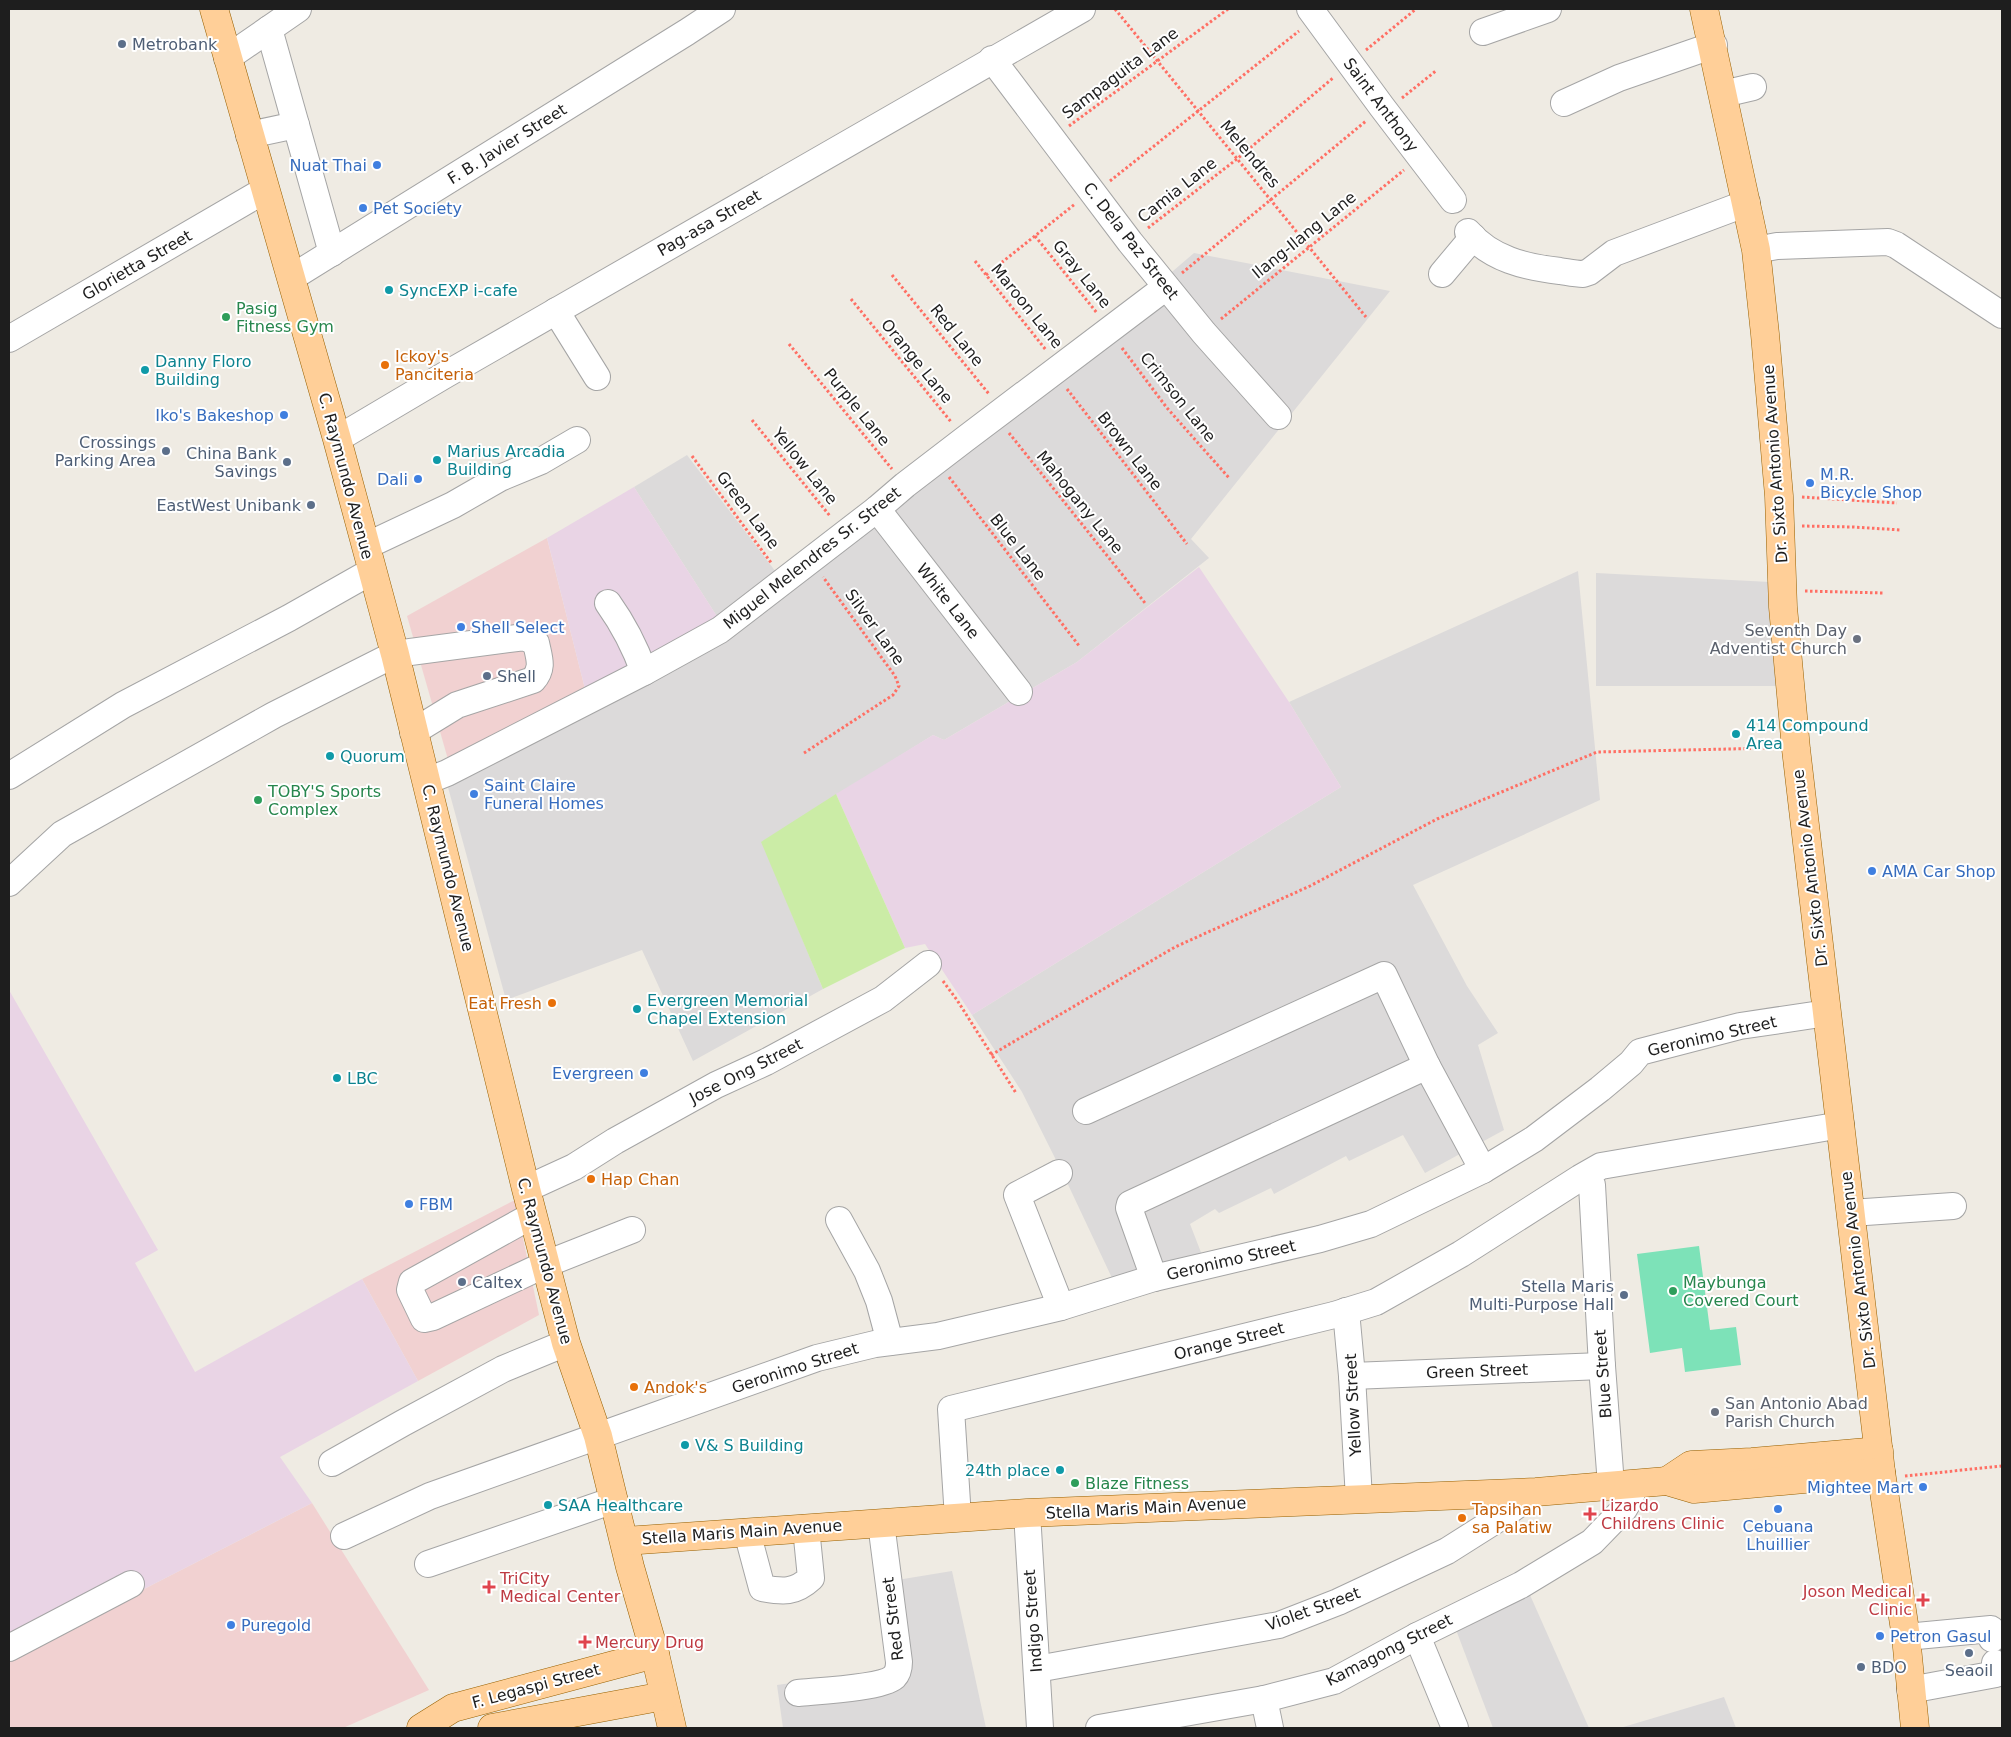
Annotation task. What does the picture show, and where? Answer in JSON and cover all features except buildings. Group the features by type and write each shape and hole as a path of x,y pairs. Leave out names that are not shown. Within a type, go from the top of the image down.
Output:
{"main road":[{"name":"C. Raymundo Avenue","path":"214,9 337,439 395,654 526,1189 566,1343 598,1436 655,1654 672,1728"},
{"name":"Dr. Sixto Antonio Avenue","path":"1704,9 1714,45 1756,250 1766,334 1780,526 1779,601 1881,1467 1906,1637 1914,1728"},
{"name":"Stella Maris Main Avenue","path":"625,1541 1027,1513 1536,1492 1668,1481 1691,1465 1752,1462 1881,1467"},
{"name":"F. Legaspi Street","path":"421,1728 453,1708 655,1654"},
{"name":"F. Legaspi Street","path":"492,1728 664,1696"}],"street":[{"path":"227,58 298,9"},
{"name":"F. B. Javier Street","path":"291,278 722,9"},
{"name":"Pag-asa Street","path":"337,439 556,311 649,252 849,144 992,59 1082,9"},
{"path":"1484,32 1548,9"},
{"name":"Saint Anthony","path":"1313,13 1382,108 1453,200"},
{"path":"269,29 332,253"},
{"path":"1564,103 1618,78 1714,45"},
{"name":"C. Dela Paz Street","path":"992,59 1166,287 1278,416"},
{"path":"1723,94 1753,87"},
{"path":"249,135 296,125"},
{"name":"Glorietta Street","path":"9,339 265,190"},
{"path":"1442,274 1470,234 1491,252 1524,265 1583,274 1614,253 1747,203"},
{"path":"1756,250 1777,246 1888,242 1896,245 2002,315"},
{"name":"Miguel Melendres Sr. Street","path":"427,781 447,773 644,672 720,630 877,510 905,485 1166,287"},
{"path":"556,311 597,377"},
{"path":"9,776 123,705 289,618 369,559 453,505 500,478 541,461 577,440"},
{"name":"White Lane","path":"877,510 1019,692"},
{"path":"608,603 636,650 644,672"},
{"path":"9,883 62,834 274,715 395,654 525,637 536,643 540,662 539,673 533,680 457,705 413,732"},
{"name":"Jose Ong Street","path":"526,1189 574,1167 615,1141 716,1085 766,1062 883,999 928,964"},
{"path":"1086,1111 1384,975 1427,1066 1483,1170"},
{"name":"Geronimo Street","path":"344,1536 430,1496 817,1358 864,1346 938,1336 1061,1307 1154,1278 1320,1239 1371,1224 1483,1170 1534,1139 1593,1094 1630,1063 1640,1052 1740,1026 1828,1012"},
{"path":"1154,1278 1129,1208 1130,1204 1427,1066"},
{"name":"Orange Street","path":"958,1518 951,1409 1376,1302 1461,1254 1601,1166 1841,1125"},
{"path":"1059,1174 1017,1195 1061,1307"},
{"name":"Blue Street","path":"1583,1177 1588,1179 1592,1185 1602,1366 1622,1485"},
{"path":"1851,1213 1953,1206"},
{"path":"533,1215 412,1282 410,1290 424,1319 433,1317 546,1264 632,1230"},
{"path":"839,1220 867,1272 879,1301 890,1342"},
{"name":"Yellow Street","path":"1346,1311 1359,1498"},
{"path":"332,1463 503,1369 566,1343"},
{"name":"Green Street","path":"1352,1376 1602,1366"},
{"name":"Kamagong Street","path":"1099,1728 1264,1700 1334,1681 1417,1636 1521,1585 1592,1542 1624,1509 1631,1497 1622,1485"},
{"name":"Violet Street","path":"1037,1669 1279,1625 1338,1602 1447,1551 1536,1492"},
{"path":"428,1564 614,1500"},
{"name":"Indigo Street","path":"1027,1513 1040,1728"},
{"name":"Red Street","path":"798,1693 881,1683 895,1676 898,1670 899,1662 881,1523"},
{"path":"747,1532 762,1588 779,1591 800,1588 811,1578 806,1528"},
{"path":"9,1648 131,1584"},
{"path":"1906,1637 1991,1628 1996,1674 1910,1690"},
{"path":"1417,1636 1455,1728"},
{"path":"1264,1700 1270,1728"}],"path":[{"name":"Melendres","path":"1114,9 1366,317"},
{"name":"Sampaguita Lane","path":"1052,139 1228,9"},
{"name":"Camia Lane","path":"1145,230 1237,159 1416,9"},
{"path":"986,275 1198,112 1313,13"},
{"path":"1166,287 1382,108 1387,110 1437,70"},
{"name":"Ilang-Ilang Lane","path":"1204,333 1420,157"},
{"name":"Gray Lane","path":"1035,236 1101,317 1108,330"},
{"name":"Maroon Lane","path":"975,261 1057,370"},
{"name":"Red Lane","path":"892,275 999,413"},
{"name":"Orange Lane","path":"851,299 965,439"},
{"name":"Crimson Lane","path":"1108,330 1167,408 1230,479"},
{"name":"Purple Lane","path":"789,344 905,485"},
{"name":"Brown Lane","path":"1057,370 1187,544"},
{"name":"Mahogany Lane","path":"999,413 1145,603"},
{"name":"Yellow Lane","path":"752,420 833,520"},
{"name":"Green Lane","path":"692,456 784,580"},
{"name":"Blue Lane","path":"937,461 1080,647"},
{"path":"1795,497 1897,503"},
{"path":"1780,526 1853,526 1901,530"},
{"name":"Silver Lane","path":"804,753 893,695 897,692 900,684 811,560"},
{"path":"1779,601 1884,593"},
{"path":"991,1055 1175,947 1310,886 1437,819 1597,752 1773,748"},
{"path":"928,964 935,970 957,1000 1016,1093"},
{"path":"1881,1467 2002,1466"}],"shaded area":[{"path":"1194,253 1390,291 1191,539 1209,558 1077,662 944,740 933,735 762,842 823,989 693,1061 642,950 506,1000 446,780 635,684 1060,368"},
{"path":"687,455 779,576 720,621 634,487"},
{"path":"634,487 720,621 586,693 547,538"},
{"path":"547,538 586,693 449,763 407,616"},
{"path":"1199,567 1289,702 1341,787 972,1015 925,944 905,948 836,794 933,735 944,740 1077,662"},
{"path":"1578,571 1600,800 1413,885 1467,986 1498,1033 1478,1045 1504,1130 1425,1173 1403,1135 1349,1161 1346,1156 1274,1194 1271,1188 1219,1213 1215,1209 1190,1224 1202,1255 1112,1278 1022,1092 972,1015 1341,787 1289,702"},
{"path":"1596,573 1770,582 1777,686 1596,686"},
{"path":"9,990 158,1250 135,1263 195,1372 362,1279 418,1381 280,1457 312,1503 9,1658"},
{"path":"515,1200 539,1315 418,1381 362,1279"},
{"name":"Puregold","path":"312,1503 429,1690 343,1728 11,1728 9,1724 9,1658"},
{"path":"952,1571 986,1728 783,1728 777,1685 890,1669 891,1581"},
{"path":"1530,1595 1589,1728 1493,1728 1455,1627"},
{"path":"1724,1697 1736,1728 1620,1728"}],"green space":[{"path":"836,794 905,948 823,989 761,842"},
{"name":"Maybunga Covered Court","path":"1699,1246 1710,1330 1736,1327 1741,1365 1685,1372 1682,1348 1650,1353 1637,1254"}],"place":[{"name":"Metrobank","path":"122,44"},
{"name":"Nuat Thai","path":"377,165"},
{"name":"Pet Society","path":"363,208"},
{"name":"SyncEXP i-cafe","path":"389,290"},
{"name":"Pasig Fitness Gym","path":"226,317"},
{"name":"Ickoy's Panciteria","path":"385,365"},
{"name":"Danny Floro Building","path":"145,370"},
{"name":"Iko's Bakeshop","path":"284,415"},
{"name":"Crossings Parking Area","path":"166,451"},
{"name":"Marius Arcadia Building","path":"437,460"},
{"name":"China Bank Savings","path":"287,462"},
{"name":"Dali","path":"418,479"},
{"name":"M.R. Bicycle Shop","path":"1810,483"},
{"name":"EastWest Unibank","path":"311,505"},
{"name":"Shell Select","path":"461,627"},
{"name":"Seventh Day Adventist Church","path":"1857,639"},
{"name":"Shell","path":"487,676"},
{"name":"414 Compound Area","path":"1736,734"},
{"name":"Quorum","path":"330,756"},
{"name":"Saint Claire Funeral Homes","path":"474,794"},
{"name":"TOBY'S Sports Complex","path":"258,800"},
{"name":"AMA Car Shop","path":"1872,871"},
{"name":"Eat Fresh","path":"552,1003"},
{"name":"Evergreen Memorial Chapel Extension","path":"637,1009"},
{"name":"Evergreen","path":"644,1073"},
{"name":"LBC","path":"337,1078"},
{"name":"Hap Chan","path":"591,1179"},
{"name":"FBM","path":"409,1204"},
{"name":"Caltex","path":"462,1282"},
{"name":"Maybunga Covered Court","path":"1673,1291"},
{"name":"Stella Maris Multi-Purpose Hall","path":"1624,1295"},
{"name":"Andok's","path":"634,1387"},
{"name":"San Antonio Abad Parish Church","path":"1715,1412"},
{"name":"V& S Building","path":"685,1445"},
{"name":"24th place","path":"1060,1470"},
{"name":"Blaze Fitness","path":"1075,1483"},
{"name":"Mightee Mart","path":"1923,1487"},
{"name":"SAA Healthcare","path":"548,1505"},
{"name":"Cebuana Lhuillier","path":"1778,1509"},
{"name":"Lizardo Childrens Clinic","path":"1590,1514"},
{"name":"Tapsihan sa Palatiw","path":"1462,1518"},
{"name":"TriCity Medical Center","path":"489,1587"},
{"name":"Joson Medical Clinic","path":"1923,1600"},
{"name":"Puregold","path":"231,1625"},
{"name":"Petron Gasul","path":"1880,1636"},
{"name":"Mercury Drug","path":"585,1642"},
{"name":"Seaoil","path":"1969,1653"},
{"name":"BDO","path":"1861,1667"}]}
